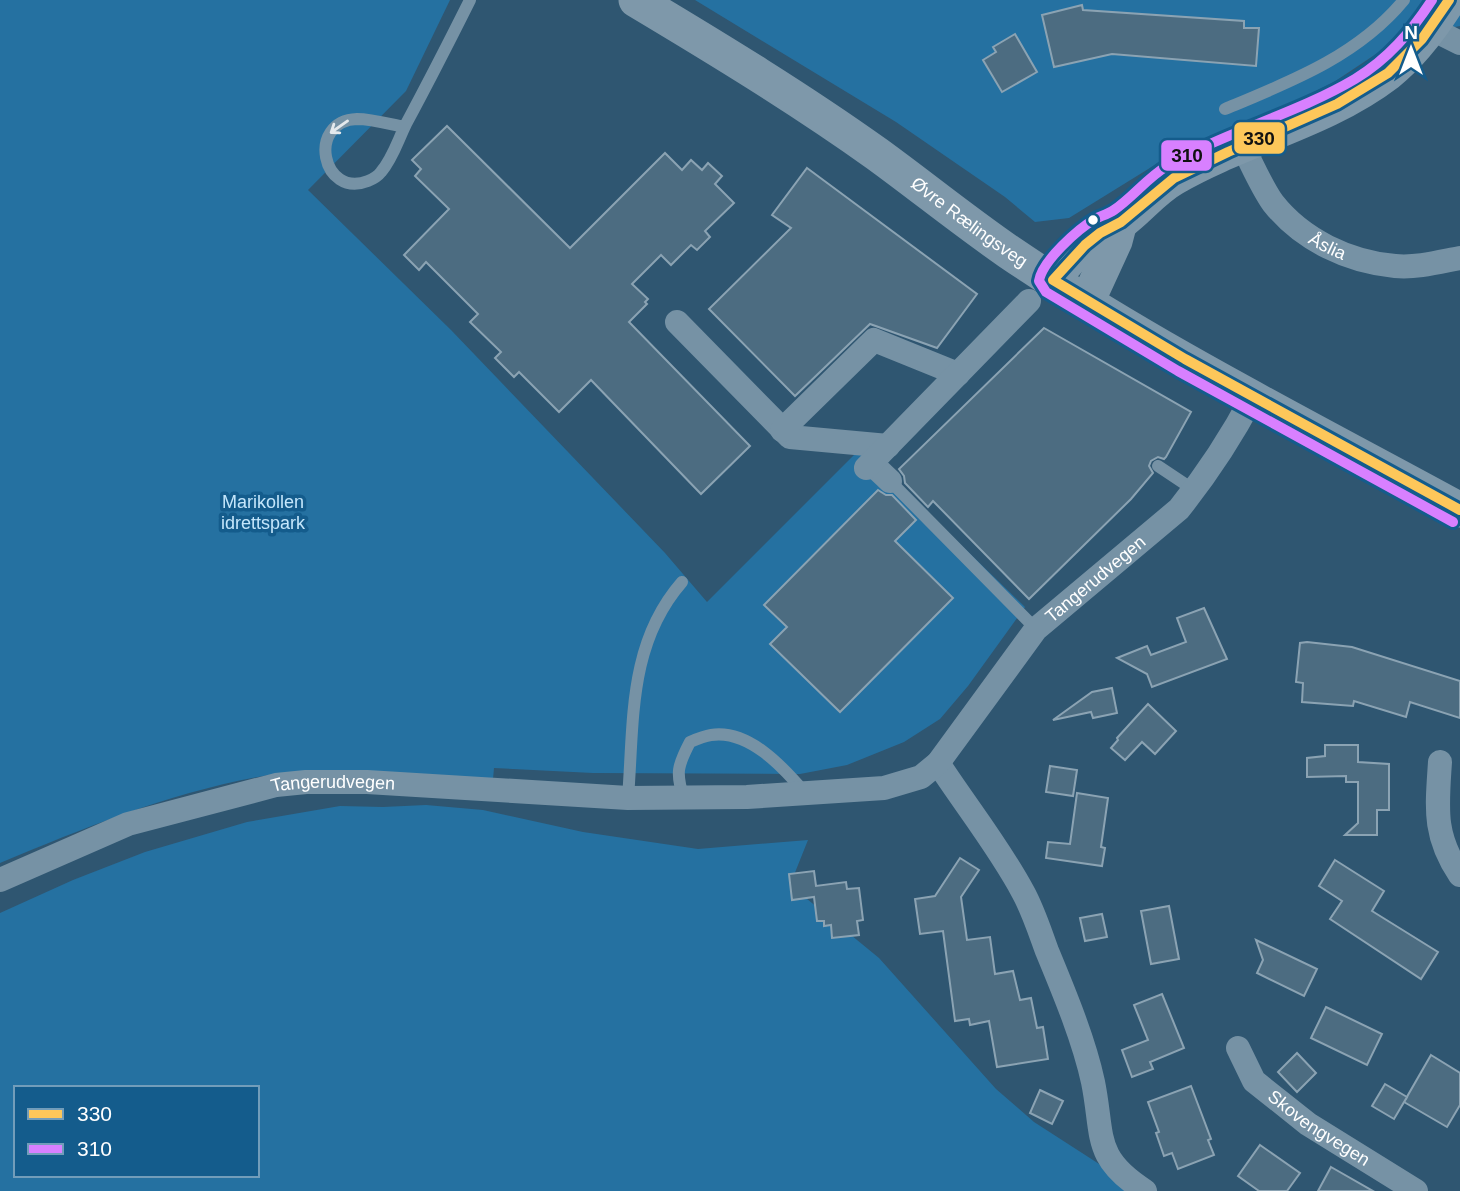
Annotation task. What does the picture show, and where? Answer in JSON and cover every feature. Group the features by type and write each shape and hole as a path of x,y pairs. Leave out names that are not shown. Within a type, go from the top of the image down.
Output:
{"main road":[{"name":"Øvre Rælingsveg","path":"636,0 780,88 877,154 1009,252 1041,290 1087,302 1460,510"},
{"path":"1041,290 1084,245 1120,222 1151,194 1174,178 1242,145 1299,123 1365,89 1446,24"},
{"path":"1087,302 1115,241 1120,222"}],"street":[{"name":"Åslia","path":"1242,145 1272,202 1297,229 1335,250 1364,261 1397,266 1460,258"},
{"path":"875,459 1041,290"},
{"path":"677,322 790,437 875,459 890,481"},
{"path":"782,430 874,340 958,374"},
{"name":"Tangerudvegen","path":"0,880 128,824 275,785 367,782 684,799 884,788 921,777 938,763 1036,629 1179,509 1237,426 1253,396"},
{"path":"1440,762 1437,820 1450,860 1460,875"},
{"path":"938,763 1006,862 1025,895 1066,997 1093,1082 1097,1121 1107,1156 1121,1174 1145,1191"},
{"name":"Skovengvegen","path":"1238,1048 1254,1082 1308,1124 1416,1191"}],"lane":[{"path":"404,127 365,120 345,121 335,127 324,147 329,169 347,183 359,184 379,174 385,166 470,0"},
{"path":"1225,109 1276,88 1346,52 1387,19 1404,0"},
{"path":"1158,466 1194,490"},
{"path":"890,481 1036,629"},
{"path":"628,797 642,652 657,614 682,582"},
{"path":"684,799 677,778 681,758 690,741 713,735 735,737 756,748 783,768 806,794"}],"green space":[{"name":"Marikollen idrettspark","path":"0,0 450,0 406,91 308,190 451,330 665,553 707,602 861,448 1025,607 968,686 940,719 904,742 847,765 800,774 593,773 494,768 493,779 275,774 204,789 135,810 0,863"},
{"path":"695,0 1460,0 1460,26 1400,38 1334,82 1236,130 1179,150 1069,218 1035,222 1005,197 896,122"},
{"path":"426,805 483,810 583,832 698,849 808,840 790,885 879,958 996,1089 1034,1122 1141,1191 0,1191 0,913 73,880 145,852 247,822 340,806"}],"building":[{"path":"1082,5 1083,10 1244,21 1244,28 1259,28 1256,66 1112,54 1054,67 1042,15"},
{"path":"1015,34 1037,72 1002,92 983,60 996,52 993,47"},
{"path":"447,126 570,248 665,153 682,170 691,160 702,170 708,163 722,176 715,184 734,203 705,231 710,237 697,250 691,245 671,265 661,255 632,284 648,299 645,302 647,304 629,322 750,446 701,494 591,380 559,412 519,372 514,377 495,358 501,352 470,322 478,314 426,262 419,270 404,255 449,209 415,176 421,169 412,160"},
{"path":"807,168 977,294 937,348 870,324 795,396 709,309 791,228 772,215"},
{"path":"1044,328 1191,412 1166,457 1151,461 1149,466 1153,473 1131,499 1029,599 933,501 928,507 905,483 899,469"},
{"path":"878,490 892,495 916,520 895,541 953,598 840,712 770,644 787,627 764,605"},
{"path":"1204,608 1227,659 1152,687 1147,674 1117,658 1147,646 1151,655 1186,642 1177,618"},
{"path":"1300,643 1352,647 1460,681 1460,718 1410,702 1406,717 1354,701 1353,706 1302,702 1303,683 1296,682"},
{"path":"1112,688 1117,713 1093,718 1091,712 1053,720 1092,692"},
{"path":"1148,704 1176,731 1155,754 1142,742 1125,760 1111,748"},
{"path":"1325,745 1358,745 1358,762 1389,764 1389,810 1377,810 1377,835 1345,835 1358,823 1358,782 1346,782 1346,776 1307,777 1307,758 1325,756"},
{"path":"1050,766 1077,770 1073,796 1046,792"},
{"path":"1077,793 1108,798 1101,847 1105,848 1102,866 1046,858 1048,842 1070,844"},
{"path":"960,858 979,870 961,897 967,940 990,937 995,974 1013,971 1020,1000 1031,998 1037,1028 1043,1027 1048,1059 997,1067 989,1021 970,1025 969,1019 955,1021 943,931 920,934 915,899 935,896"},
{"path":"1335,860 1384,891 1372,911 1438,952 1421,979 1330,919 1342,901 1319,886"},
{"path":"814,871 816,886 846,882 847,889 859,888 863,920 857,921 859,935 832,938 831,925 824,926 824,921 817,921 814,897 792,900 789,874"},
{"path":"1169,906 1179,959 1151,964 1141,911"},
{"path":"1102,914 1107,937 1085,941 1080,918"},
{"path":"1256,940 1317,969 1304,996 1257,973 1263,960"},
{"path":"1162,994 1184,1048 1150,1062 1153,1069 1132,1077 1122,1050 1148,1040 1134,1005"},
{"path":"1326,1007 1382,1034 1367,1065 1311,1038"},
{"path":"1297,1053 1316,1073 1297,1092 1278,1072"},
{"path":"1431,1055 1460,1073 1460,1105 1447,1127 1404,1102"},
{"path":"1385,1084 1407,1097 1394,1119 1372,1106"},
{"path":"1191,1086 1211,1139 1208,1140 1214,1155 1178,1169 1172,1153 1164,1156 1148,1102"},
{"path":"1040,1090 1063,1101 1052,1124 1030,1113"},
{"path":"1260,1145 1300,1173 1287,1191 1259,1191 1238,1176"},
{"path":"1331,1167 1373,1191 1318,1191"}],"transit line":[{"name":"310","path":"1432,0 1398,44 1367,71 1309,102 1167,166 1121,205 1079,230 1054,255 1039,281 1046,292 1178,371 1453,522"},
{"name":"330","path":"1449,0 1422,39 1388,73 1337,104 1174,178 1121,222 1085,245 1053,280 1185,359 1460,510"}]}
